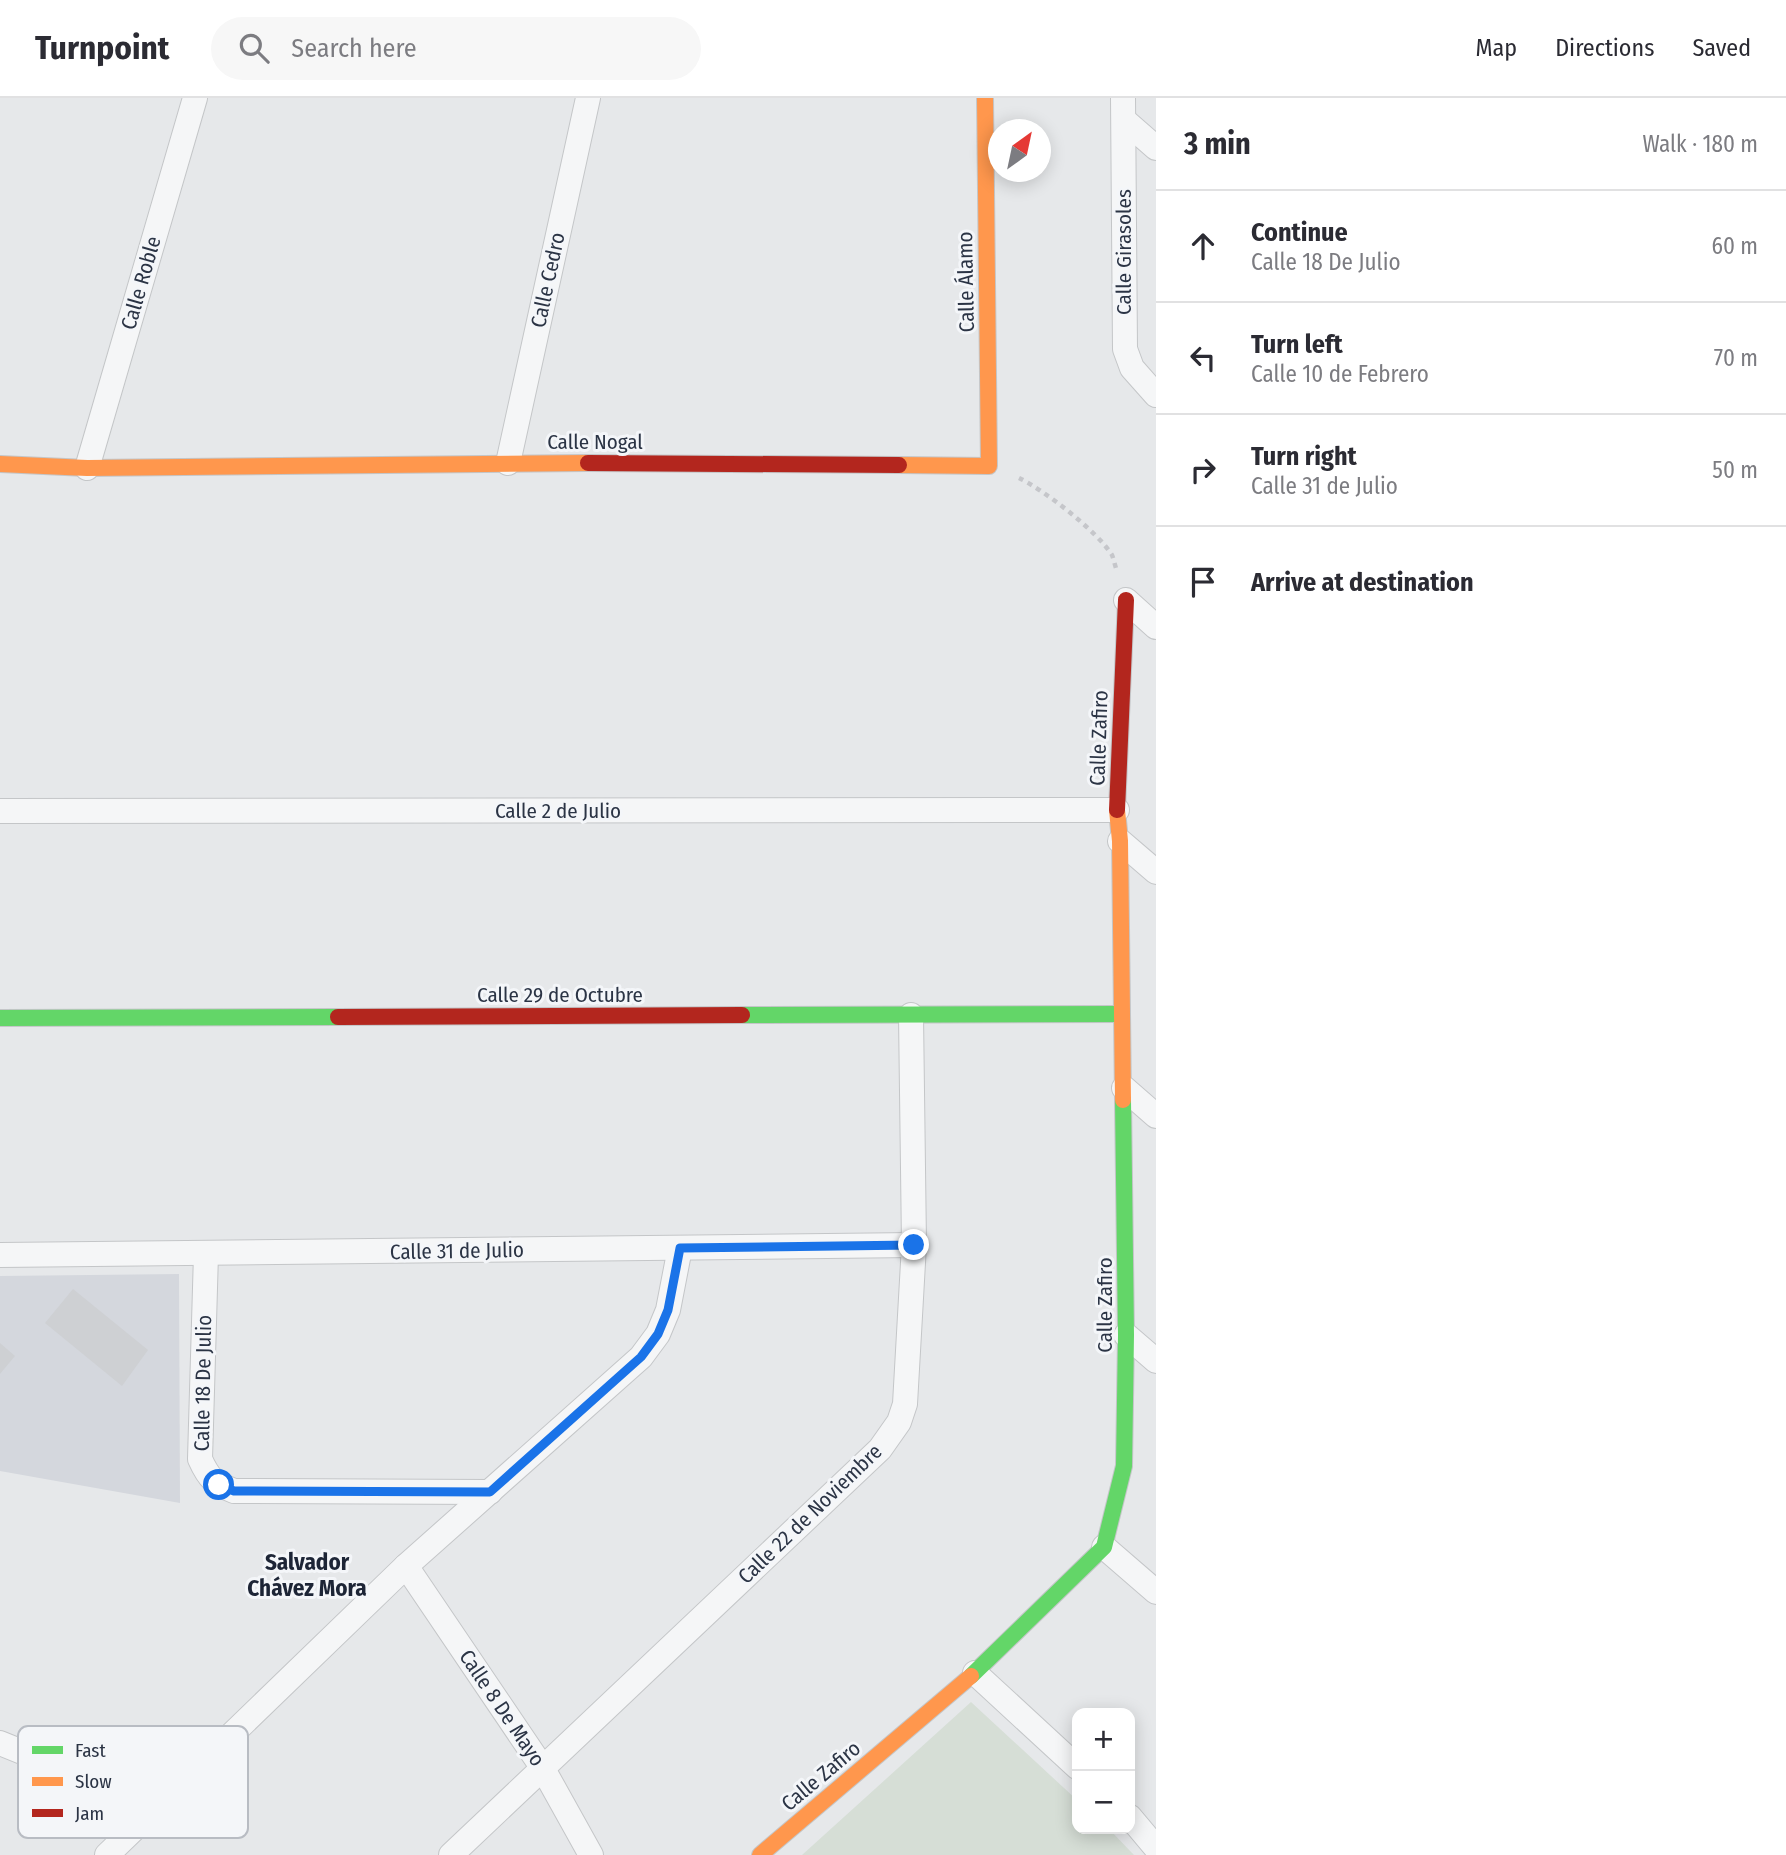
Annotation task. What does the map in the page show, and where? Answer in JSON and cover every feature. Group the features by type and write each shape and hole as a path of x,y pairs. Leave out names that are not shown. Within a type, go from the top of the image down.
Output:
{"street":[{"name":"Calle Roble","path":"87,468 195,98"},
{"name":"Calle Cedro","path":"508,463 588,98"},
{"name":"Calle Álamo","path":"985,98 989,466"},
{"path":"1123,109 1156,148"},
{"name":"Calle Girasoles","path":"1123,109 1125,349 1132,368 1156,395"},
{"name":"Calle Nogal","path":"0,464 87,468 508,463 989,466"},
{"path":"1126,600 1156,627"},
{"name":"Calle Zafiro","path":"760,1855 975,1672 1104,1547 1124,1466 1124,1088 1120,841 1117,810 1126,600"},
{"name":"Calle 2 de Julio","path":"0,811 1117,810"},
{"path":"1120,841 1156,872"},
{"name":"Calle 22 de Noviembre","path":"451,1855 880,1449 899,1422 905,1404 914,1245 911,1014"},
{"name":"Calle 29 de Octubre","path":"0,1018 1121,1014"},
{"path":"1124,1088 1156,1116"},
{"name":"Calle 31 de Julio","path":"0,1255 914,1245"},
{"path":"241,1726 406,1566 641,1357 658,1334 668,1310 680,1248"},
{"name":"Calle 18 De Julio","path":"206,1254 200,1459 207,1475 219,1485 234,1491 490,1492"},
{"path":"1126,1335 1156,1361"},
{"path":"1104,1547 1156,1592"},
{"name":"Calle 8 De Mayo","path":"406,1566 542,1767 590,1855"},
{"path":"975,1672 1072,1762"},
{"path":"0,1743 18,1750"},
{"path":"1135,1822 1156,1848"},
{"path":"107,1855 125,1838"}],"path":[{"path":"989,466 1022,479 1087,528 1112,556 1126,600"}],"shaded area":[{"path":"179,1274 180,1503 0,1471 0,1276"},
{"path":"971,1702 1072,1795 1072,1834 1114,1834 1134,1855 802,1855"}],"building":[{"path":"73,1289 148,1350 122,1386 45,1323"},
{"path":"0,1343 15,1356 0,1374"}],"traffic: fast":[{"path":"742,1015 1121,1014"},
{"path":"0,1018 338,1017"},
{"path":"971,1676 1104,1547 1124,1466 1126,1335 1123,1100"}],"traffic: slow":[{"path":"899,465 989,466 985,98"},
{"path":"0,464 87,468 588,463"},
{"path":"1117,810 1120,841 1123,1100"},
{"path":"760,1855 971,1676"}],"traffic: jam":[{"path":"588,463 899,465"},
{"path":"1117,810 1126,600"},
{"path":"338,1017 742,1015"}],"district":[{"name":"Salvador Chávez Mora","path":"307,1575"}],"route":[{"path":"219,1485 234,1491 490,1492 641,1357 658,1334 668,1310 680,1248 914,1245"}]}
